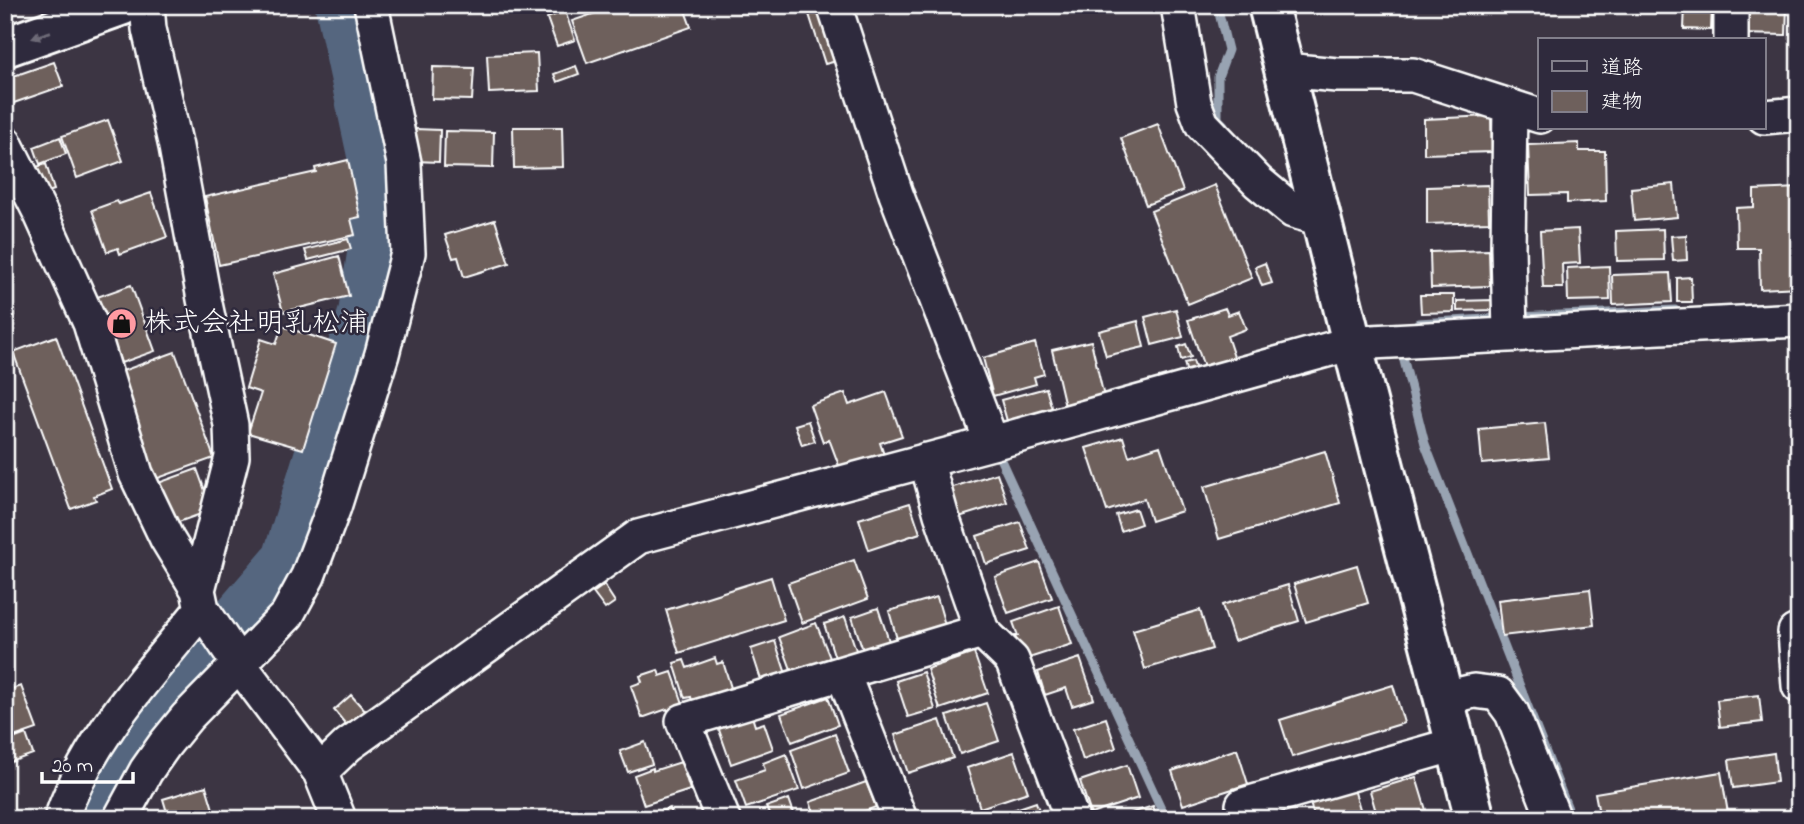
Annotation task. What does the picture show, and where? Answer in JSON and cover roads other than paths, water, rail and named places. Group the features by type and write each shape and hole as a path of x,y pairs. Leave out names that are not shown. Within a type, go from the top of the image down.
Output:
{"main road":[{"path":"5,47 123,5"},
{"path":"1268,5 1352,344 1475,819"}],"street":[{"path":"120,819 146,771 187,717 217,628 232,457 231,425 176,147 149,29 147,5"},
{"path":"61,819 69,795 88,757 109,725 217,628 286,615 307,576 334,507 382,354 408,253 404,163 371,5"},
{"path":"834,5 896,194 992,443"},
{"path":"1178,5 1194,103 1202,124 1258,182 1293,211 1322,219"},
{"path":"1731,5 1731,38"},
{"path":"1285,70 1337,75 1413,75 1525,112 1508,247 1510,322"},
{"path":"1766,117 1799,114"},
{"path":"5,143 40,212 90,323 136,474 167,539 217,628 320,772 339,819"},
{"path":"320,772 348,745 638,537 1352,344 1510,322 1799,320"},
{"path":"926,460 941,514 982,631 1012,660 1072,819"},
{"path":"723,819 683,721 982,631"},
{"path":"1799,632 1795,632 1799,685"},
{"path":"842,674 900,819"},
{"path":"1444,698 1474,691 1499,694 1512,713 1554,819"},
{"path":"1243,805 1456,744"}],"waterway":[{"path":"94,819 101,792 122,755 289,560 365,314 375,248 378,173 342,5"},
{"path":"1217,5 1228,50 1218,77 1218,119 1224,125"},
{"path":"1517,317 1675,310"},
{"path":"1418,323 1503,318"},
{"path":"1401,349 1425,444 1572,819"},
{"path":"999,456 1166,819"}],"place":[{"name":"株式会社明乳松浦","path":"121,324"}]}
